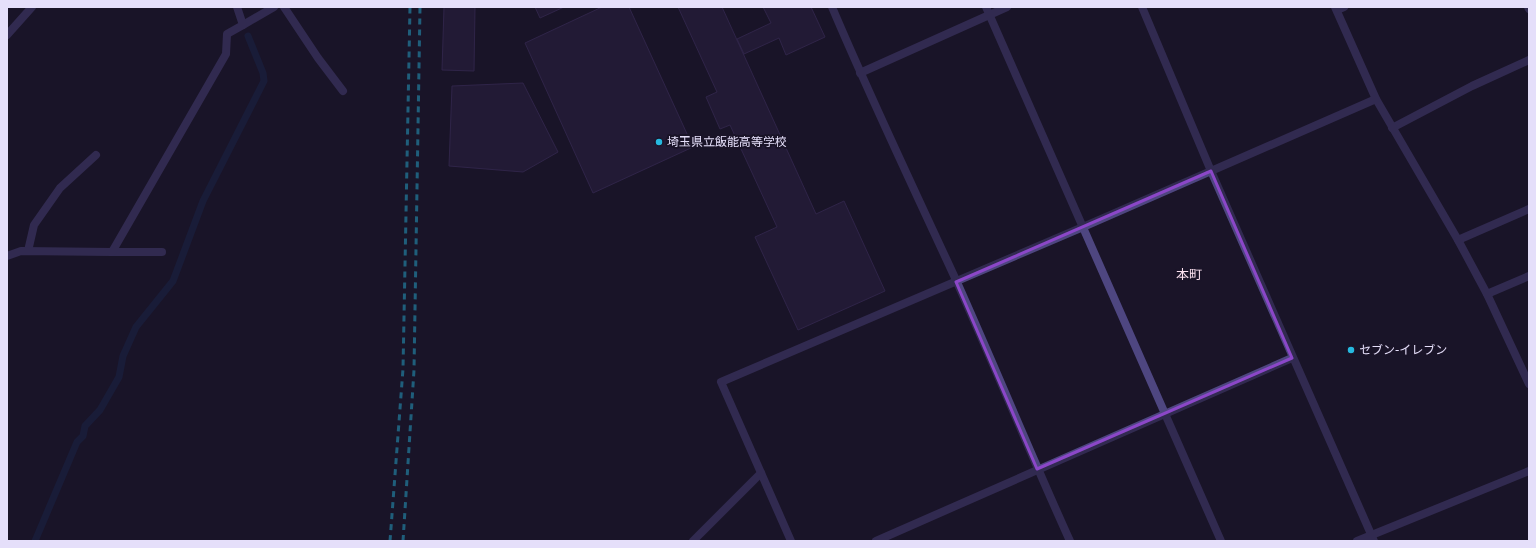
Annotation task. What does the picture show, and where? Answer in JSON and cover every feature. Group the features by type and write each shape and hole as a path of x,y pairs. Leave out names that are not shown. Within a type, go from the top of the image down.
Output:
{"street":[{"path":"7,35 32,7"},
{"path":"237,7 243,25"},
{"path":"112,252 226,54 227,34 274,7"},
{"path":"284,7 318,58 343,91"},
{"path":"832,7 860,73 956,282 1070,541"},
{"path":"860,73 988,11 1007,7"},
{"path":"1142,7 1292,358 1374,538"},
{"path":"1339,8 1376,99 1488,294 1529,384"},
{"path":"988,11 1221,541"},
{"path":"1392,128 1472,86 1529,60"},
{"path":"791,541 721,382 956,282 1376,99"},
{"path":"28,251 34,225 60,188 96,155"},
{"path":"1458,240 1529,209"},
{"path":"7,256 21,251 162,252"},
{"path":"1488,294 1529,276"},
{"path":"876,541 1292,358"},
{"path":"1357,541 1374,538 1529,471"},
{"path":"693,541 761,473"}],"highlighted area":[{"path":"1211,171 1292,358 1037,469 956,282"}],"building":[{"path":"444,7 475,7 474,71 442,70"},
{"path":"535,7 564,7 540,18"},
{"path":"602,7 629,7 693,147 593,193 525,43"},
{"path":"678,7 722,7 816,214 844,201 885,291 798,330 755,237 777,227 730,125 720,129 706,97 717,92"},
{"path":"763,7 811,7 825,37 786,55 779,38 744,54 737,39 771,23"},
{"path":"523,83 558,152 523,172 449,166 452,86"}],"waterway":[{"path":"35,541 77,442 83,436 85,426 100,410 119,377 123,356 136,327 173,281 203,201 264,81 263,73 248,36"}],"railway":[{"path":"390,541 403,369 410,7"},
{"path":"403,541 414,370 420,7"}],"place":[{"name":"埼玉県立飯能高等学校","path":"659,142"},
{"name":"セブン-イレブン","path":"1351,350"}],"district":[{"name":"本町","path":"1189,274"}]}
